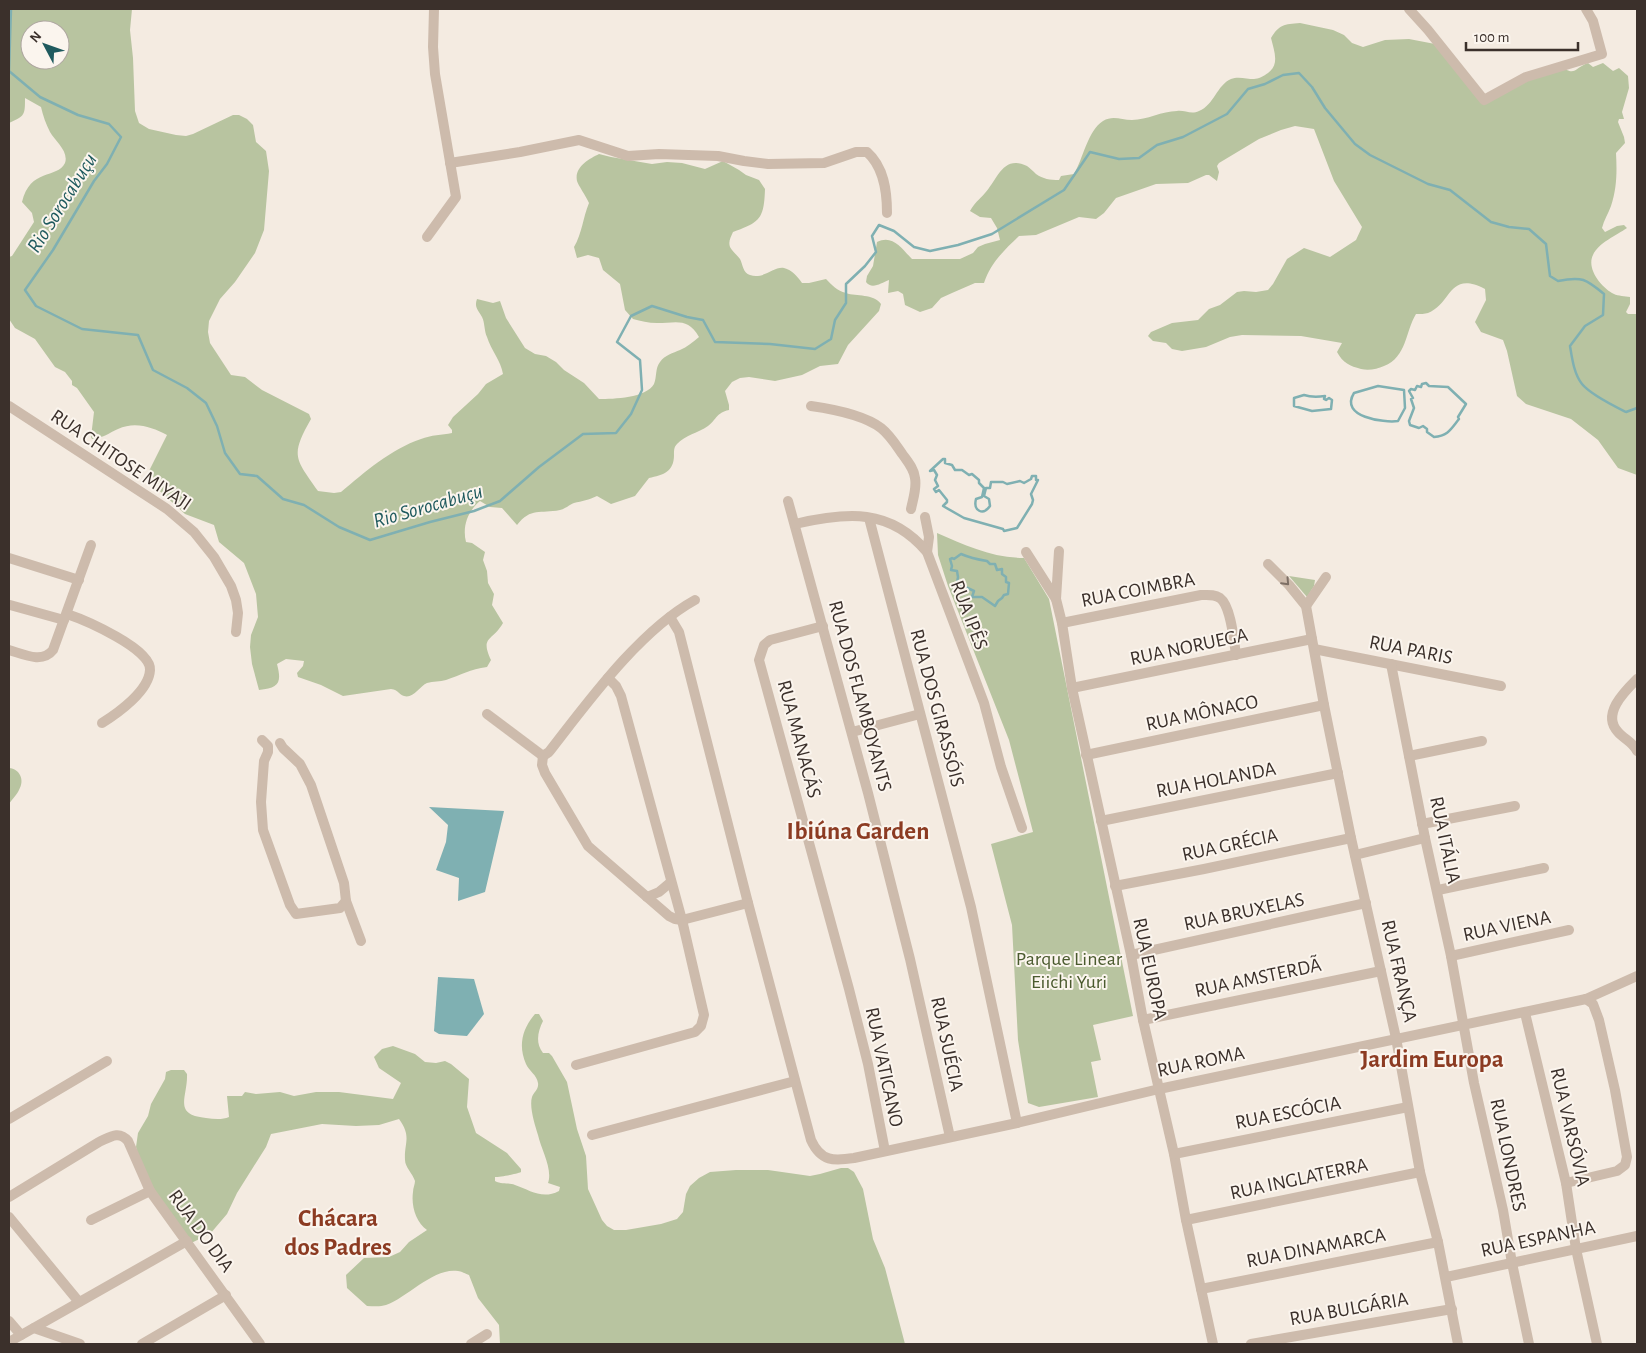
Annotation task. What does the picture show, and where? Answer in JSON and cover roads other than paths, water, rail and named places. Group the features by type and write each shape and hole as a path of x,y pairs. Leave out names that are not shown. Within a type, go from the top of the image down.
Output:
{"street":[{"path":"427,237 456,197 435,74 433,47 434,9"},
{"path":"1409,9 1484,100 1526,77 1602,54 1593,20 1586,9"},
{"path":"450,163 579,140 628,156 659,154 718,156 768,164 824,163 856,152 868,152 876,159 882,176 887,195 887,213"},
{"name":"RUA CHITOSE MIYAJI","path":"9,406 167,509 194,532 214,557 236,600 238,613 236,632"},
{"path":"812,406 868,420 886,433 911,467 915,477 916,486 911,509"},
{"name":"RUA DOS FLAMBOYANTS","path":"788,501 852,732 910,959"},
{"name":"RUA IPÊS","path":"795,524 841,516 869,518 893,524 905,530 927,552 984,703 1001,766 1022,828"},
{"path":"926,517 930,537 927,552"},
{"name":"RUA DOS GIRASSÓIS","path":"869,518 971,907 1017,1123"},
{"path":"9,650 35,657 47,656 53,650 91,544"},
{"name":"RUA EUROPA","path":"1059,551 1056,599 1062,623 1072,688 1131,955 1143,1020 1174,1154 1200,1289 1213,1344"},
{"name":"RUA EUROPA","path":"1026,552 1056,599"},
{"path":"9,558 78,580"},
{"name":"RUA FRANÇA","path":"1268,564 1293,589 1306,606 1355,855 1396,1038 1420,1172 1446,1277 1458,1344"},
{"path":"1306,606 1326,577"},
{"name":"RUA COIMBRA","path":"1062,623 1201,595 1212,595 1224,601 1228,608 1236,655"},
{"path":"695,600 670,617 608,678 549,752 543,756 542,765 545,774 588,846 669,916 682,920 748,903"},
{"path":"10,605 84,620 134,648 146,658 151,669 147,683 122,710 102,723"},
{"path":"592,1135 795,1081 679,632 670,617"},
{"name":"RUA MANACÁS","path":"823,626 770,640 764,644 759,660 849,989"},
{"name":"RUA NORUEGA","path":"1072,688 1236,655 1313,644"},
{"name":"RUA PARIS","path":"1313,644 1391,664 1501,686"},
{"name":"RUA ITÁLIA","path":"1391,664 1422,824 1438,890 1463,1025"},
{"path":"576,1064 695,1032 701,1026 704,1019 704,1012 682,920 621,696 616,686 608,678"},
{"path":"1637,679 1621,696 1613,711 1614,726 1617,732 1633,744 1637,751"},
{"name":"RUA MÔNACO","path":"1086,755 1324,705"},
{"path":"487,714 543,756"},
{"path":"852,732 920,714"},
{"path":"262,740 268,746 268,752 264,761 261,802 264,830 290,905 296,914 303,914 340,908 346,902"},
{"path":"1409,756 1482,741"},
{"path":"280,743 300,764 311,785 344,883 346,902 361,941"},
{"name":"RUA HOLANDA","path":"1101,821 1338,773"},
{"path":"1422,824 1515,806"},
{"name":"RUA GRÉCIA","path":"1115,886 1352,838"},
{"path":"1355,855 1425,838"},
{"path":"1438,890 1544,868"},
{"path":"647,897 659,892 671,882"},
{"name":"RUA BRUXELAS","path":"1131,955 1366,903"},
{"name":"RUA VIENA","path":"1451,956 1569,930"},
{"name":"RUA SUÉCIA","path":"910,959 950,1136"},
{"name":"RUA AMSTERDÃ","path":"1143,1020 1380,971"},
{"name":"RUA ROMA","path":"795,1081 811,1140 816,1150 824,1157 837,1161 1017,1123 1159,1089 1586,999 1637,976"},
{"name":"RUA VATICANO","path":"849,989 868,1064 884,1151"},
{"path":"1566,1182 1617,1171 1625,1165 1627,1157 1615,1090 1599,1020 1592,1004 1586,999"},
{"name":"RUA VARSÓVIA","path":"1525,1013 1566,1182 1576,1249 1597,1344"},
{"name":"RUA LONDRES","path":"1463,1025 1503,1210 1529,1344"},
{"path":"9,1119 107,1061"},
{"name":"RUA ESCÓCIA","path":"1174,1154 1408,1107"},
{"name":"RUA DO DIA","path":"9,1197 99,1142 120,1134 128,1141 150,1190 260,1344"},
{"name":"RUA INGLATERRA","path":"1186,1220 1420,1172"},
{"path":"91,1220 150,1190"},
{"path":"9,1217 79,1302"},
{"name":"RUA ESPANHA","path":"1446,1277 1637,1236"},
{"path":"9,1342 187,1241"},
{"name":"RUA DINAMARCA","path":"1200,1289 1438,1242"},
{"path":"142,1344 226,1295"},
{"name":"RUA BULGÁRIA","path":"1251,1344 1452,1309"},
{"path":"9,1321 20,1335"},
{"path":"34,1328 80,1344"},
{"path":"472,1344 487,1334"}],"water":[{"path":"429,807 504,811 485,892 458,901 459,878 436,870 446,842 448,825"},
{"path":"438,977 474,979 484,1014 467,1036 439,1034 434,1031"}],"waterway":[{"name":"Rio Sorocabuçu","path":"11,9 9,71 40,97 78,115 109,124 121,137 107,164 94,181 53,250 25,290 36,306 82,329 138,335 153,370 187,388 206,403 217,426 225,453 240,474 257,476 283,499 304,505 339,527 370,540 474,511 500,501 539,467 583,434 616,433 631,414 642,390 640,360 617,342 631,316 652,306 703,320 715,342 770,344 815,349 831,339 835,320 846,303 846,284 865,266 876,252 872,236 879,225 894,231 914,247 930,251 958,245 992,234 1064,190 1090,152 1119,159 1139,158 1157,145 1183,137 1227,114 1248,89 1265,84 1283,75 1299,73 1312,87 1325,108 1355,144 1370,155 1428,184 1450,190 1491,222 1509,227 1529,229 1546,244 1550,276 1558,281 1583,280 1604,294 1603,315 1585,326 1570,346 1574,366 1582,384 1597,396 1626,412 1637,408"},
{"path":"1426,383 1429,386 1448,387 1466,404 1458,417 1459,419 1446,434 1434,437 1423,426 1419,428 1410,425 1409,421 1414,408 1411,399 1413,398 1409,391 1411,389 1415,390 1417,386 1421,387 1422,384 1426,383"},
{"path":"1378,386 1404,390 1405,408 1398,421 1383,421 1365,417 1353,408 1351,401 1354,393 1378,386"},
{"path":"1304,395 1314,397 1325,396 1324,399 1326,400 1329,398 1332,400 1331,409 1312,411 1294,406 1294,398 1304,395"},
{"path":"943,459 945,459 945,463 952,465 955,470 962,470 969,475 972,474 979,480 979,483 984,488 982,497 976,499 975,503 979,511 984,511 990,506 989,499 984,496 986,488 990,488 991,482 1007,484 1020,481 1024,483 1031,479 1032,476 1036,476 1036,480 1038,480 1031,494 1032,504 1017,528 1004,531 1003,529 964,518 943,506 947,500 939,490 936,492 934,489 938,486 935,480 937,475 934,470 930,471 943,459"},
{"path":"961,554 995,564 997,570 1002,569 1002,574 1006,577 1006,582 1009,583 1008,594 1004,595 995,606 982,597 972,597 974,591 957,583 957,571 951,570 950,559 954,559 961,554"}],"district":[{"name":"Ibiúna Garden","path":"858,831"},
{"name":"Jardim Europa","path":"1432,1059"},
{"name":"Chácara dos Padres","path":"338,1232"}],"park label":[{"name":"Parque Linear Eiichi Yuri","path":"1069,970"}]}
